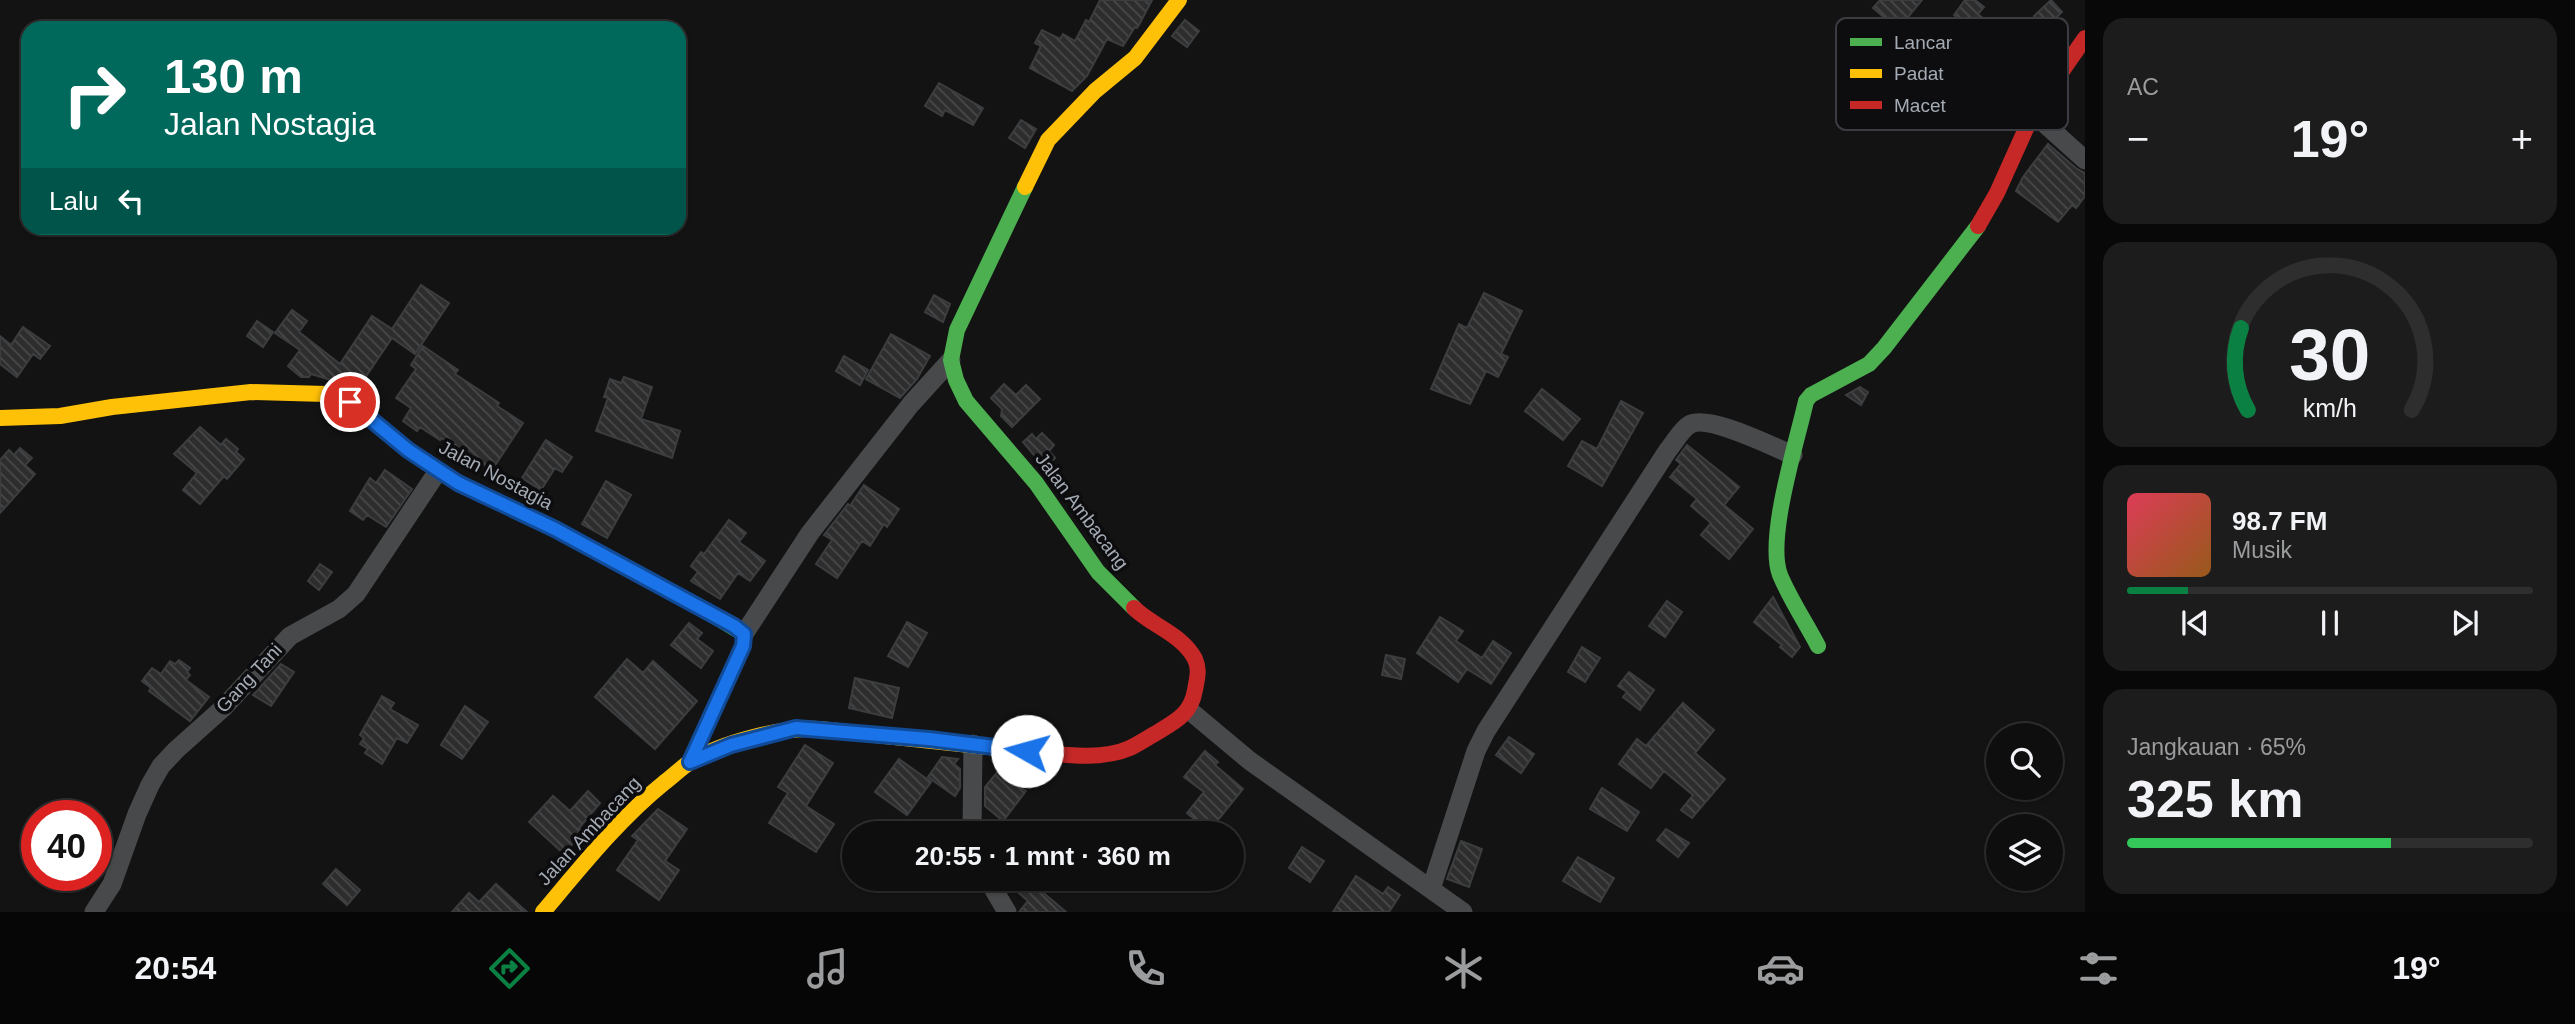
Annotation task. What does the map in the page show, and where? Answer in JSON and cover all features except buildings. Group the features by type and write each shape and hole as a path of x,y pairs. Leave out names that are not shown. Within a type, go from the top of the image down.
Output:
{"street":[{"path":"690,762 743,646 744,634 810,533 911,404 951,359 957,330 983,271 1048,140 1095,91 1135,58 1179,0"},
{"path":"2068,63 2085,38"},
{"path":"1818,646 1780,574 1777,558 1779,521 1806,401 1811,395 1869,364 1884,348 1975,231 1997,193 2026,130"},
{"path":"2052,130 2085,160"},
{"name":"Jalan Ambacang","path":"543,912 602,842 644,799 690,762 731,745 796,728 1054,754 1090,755 1128,749 1188,710 1195,692 1199,668 1193,655 1181,640 1144,618 1098,572 1036,483 966,401 956,380 951,359"},
{"name":"Jalan Nostagia","path":"0,418 60,416 112,407 251,392 326,394 350,402 438,471 578,541 744,634"},
{"path":"1431,889 1476,751 1486,731 1668,450 1689,424 1698,421 1713,423 1793,455"},
{"name":"Gang Tani","path":"94,912 112,884 137,814 161,766 223,708 284,641 307,625 339,609 356,594 438,471"},
{"path":"1188,710 1250,761 1463,912"},
{"path":"972,744 972,821"},
{"path":"995,891 1007,912"}],"traffic: fast":[{"path":"1025,187 957,330 951,360 956,380 966,401 1036,483 1098,572 1134,608"},
{"path":"1818,646 1784,584 1777,559 1780,514 1806,401 1811,395 1869,364 1978,226"},
{"path":"690,762 743,646 744,634 701,608"}],"traffic: slow":[{"path":"1025,187 1048,140 1095,91 1135,58 1179,0"},
{"path":"0,418 60,416 112,407 251,392 326,394 350,402 369,418"},
{"path":"543,912 631,812 690,762 735,742 787,730 819,729 1045,753"}],"traffic: jam":[{"path":"2068,63 2085,38"},
{"path":"1978,226 1997,193 2025,130"},
{"path":"369,418 408,450 458,483 555,529 701,608"},
{"path":"1045,753 1088,756 1120,751 1172,724 1187,710 1193,698 1198,674 1195,659 1183,643 1134,608"}],"route":[{"path":"350,402 408,450 458,483 555,529 734,626 744,634 743,646 690,762 765,734 796,728 929,739 1027,751"}]}
